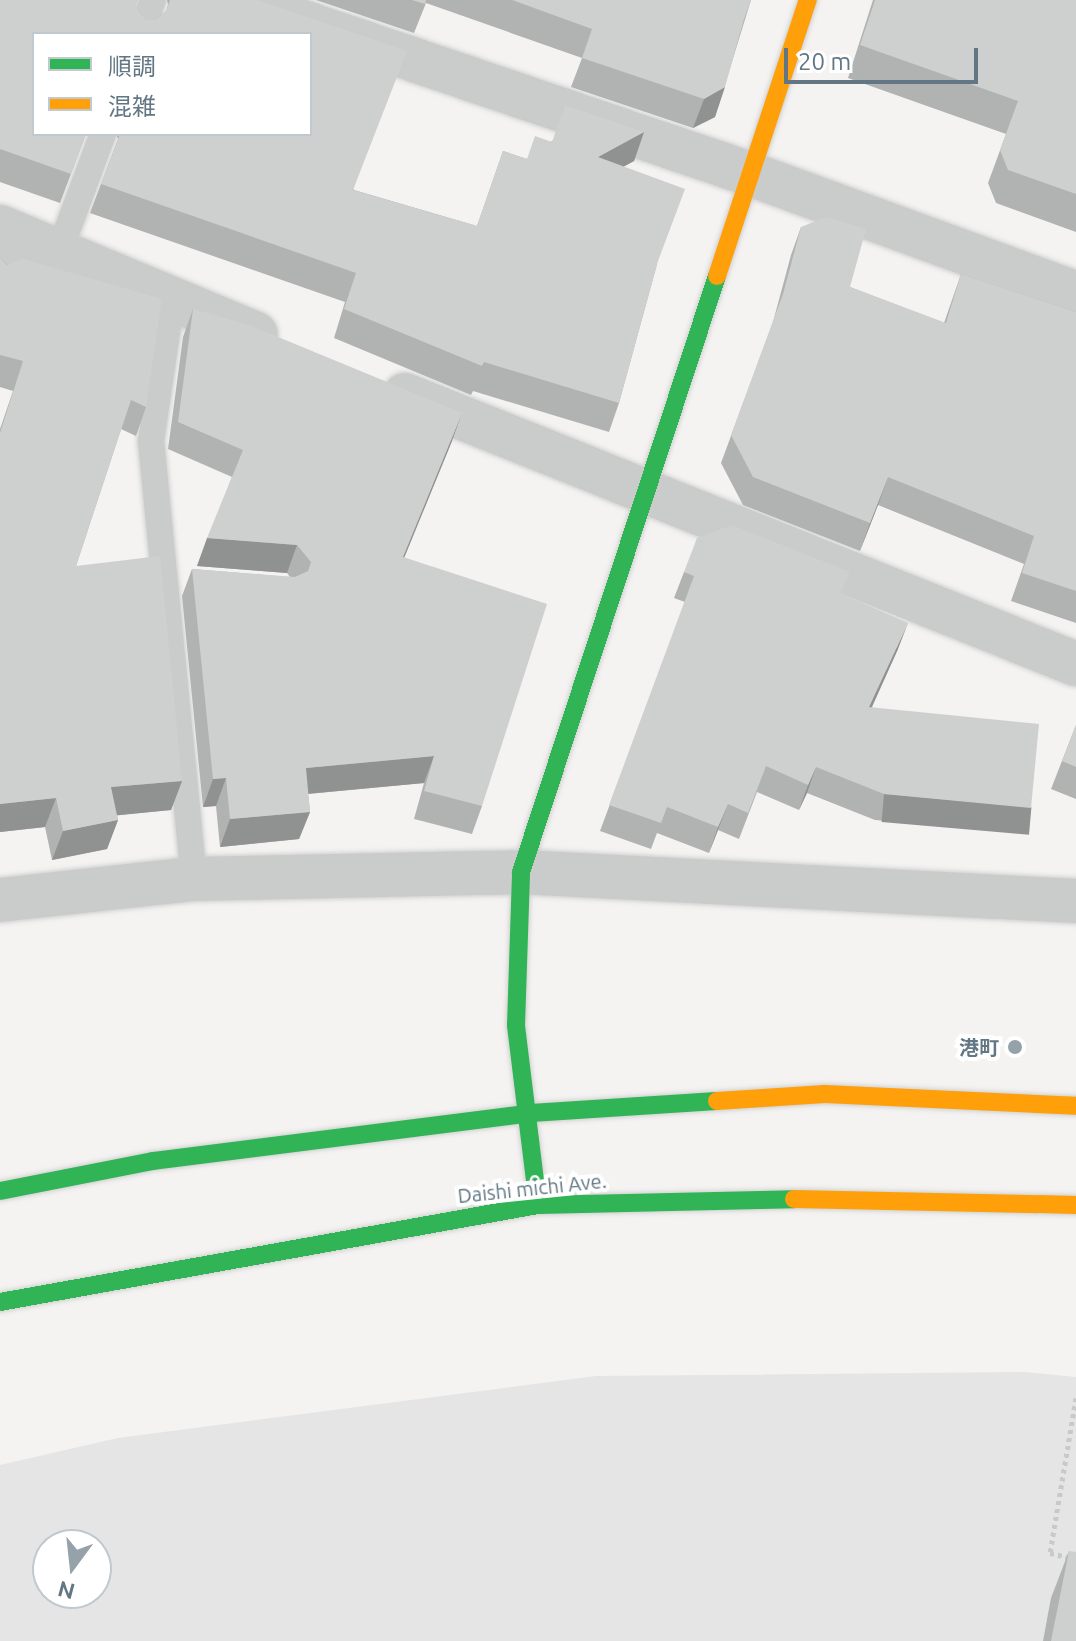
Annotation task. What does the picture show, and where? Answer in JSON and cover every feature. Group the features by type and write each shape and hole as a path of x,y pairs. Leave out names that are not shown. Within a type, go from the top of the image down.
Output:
{"main road":[{"path":"538,1205 531,1113 516,1025 521,872 808,0"},
{"path":"0,1191 153,1161 531,1113 825,1094 1076,1106"},
{"name":"Daishi michi Ave.","path":"0,1302 538,1205 710,1197 1076,1205"}],"street":[{"path":"238,0 750,174 1076,293"},
{"path":"7,230 289,347"},
{"path":"362,377 644,493 1076,664"},
{"path":"0,900 194,879 521,872 1076,901"}],"lane":[{"path":"142,32 153,0"},
{"path":"59,252 102,136"},
{"path":"0,279 7,230"},
{"path":"172,299 151,441 194,879"},
{"path":"165,579 195,582"}],"path":[{"path":"1076,1398 1050,1553 1076,1559"}],"shaded area":[{"path":"1025,1372 1076,1377 1076,1641 0,1641 0,1465 118,1438 596,1376"}],"building":[{"path":"0,0 138,0 136,7 146,20 155,20 166,11 170,0 257,0 407,51 353,190 477,226 503,151 527,159 535,136 552,142 565,105 644,132 598,157 685,189 658,261 619,403 484,362 482,366 344,309 356,273 101,184 119,136 312,136 312,32 32,32 32,136 85,136 71,174 0,149"},
{"path":"512,0 751,0 725,87 704,99 582,58 592,29"},
{"path":"875,0 1076,0 1076,194 1008,170 1000,150 1018,101 860,45"},
{"path":"826,217 866,229 850,287 946,323 961,274 1076,312 1076,591 1022,573 1034,536 888,477 870,523 753,477 731,435 783,294 801,227"},
{"path":"0,257 7,265 23,259 162,299 146,407 131,400 76,566 160,556 182,781 111,787 118,820 63,831 56,798 0,804 0,433 23,361 0,355"},
{"path":"193,309 249,325 462,413 403,557 547,604 482,806 424,791 434,756 306,768 310,812 230,819 226,778 213,779 192,569 295,577 308,571 311,562 297,545 207,538 243,450 178,422"},
{"path":"732,525 850,572 840,593 908,623 869,707 1039,724 1031,808 884,794 816,767 808,785 766,766 748,813 728,804 718,827 667,807 661,823 609,805 694,576 684,572 697,538"},
{"path":"1076,725 1076,767 1062,761"},
{"path":"1069,1551 1076,1552 1076,1641 1051,1641"}],"traffic: fast":[{"path":"538,1205 516,1025 521,872 717,276"},
{"path":"0,1191 153,1161 531,1113 717,1101"},
{"path":"0,1302 538,1205 794,1199"}],"traffic: slow":[{"path":"717,276 808,0"},
{"path":"717,1101 825,1094 1076,1106"},
{"path":"794,1199 1076,1205"}],"place":[{"name":"港町","path":"1015,1047"}]}
